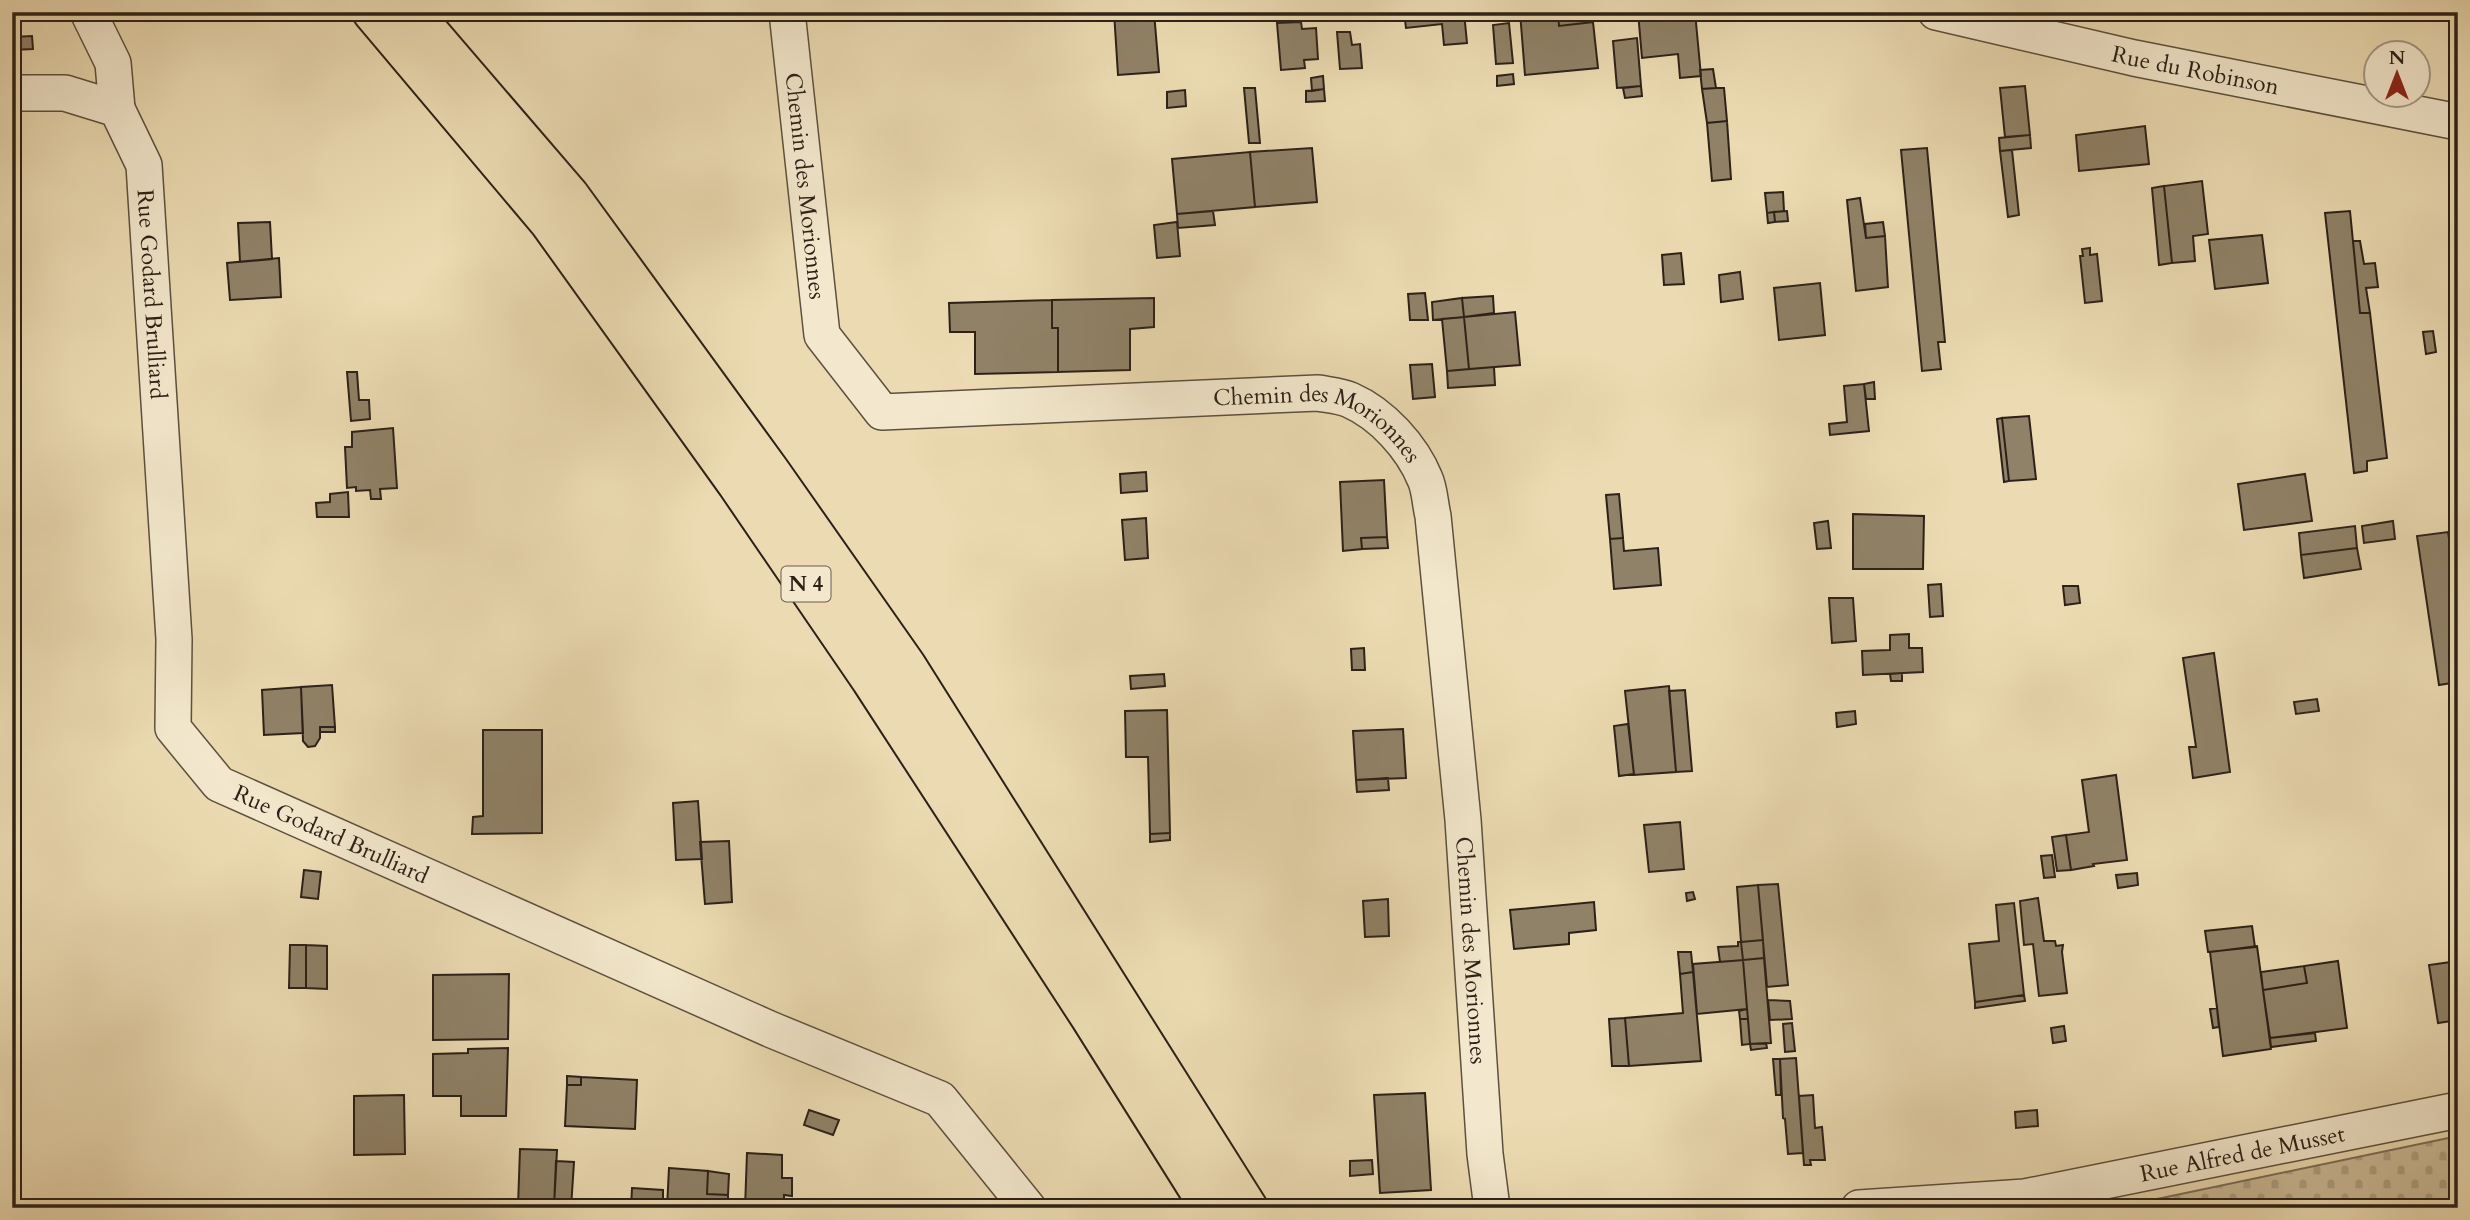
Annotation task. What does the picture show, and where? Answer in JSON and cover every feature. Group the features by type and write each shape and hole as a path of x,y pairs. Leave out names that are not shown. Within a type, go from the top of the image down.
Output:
{"highway":[{"name":"N 4","path":"372,12 549,222 737,484 871,680 1090,1017 1211,1188 1248,1208"},
{"name":"N 4","path":"412,12 570,196 794,505 906,665 1211,1188"}],"street":[{"path":"12,93 65,93 117,109 114,63 88,12"},
{"name":"Chemin des Morionnes","path":"786,12 822,335 883,412 1318,393 1349,400 1371,413 1394,432 1412,456 1425,479 1433,516 1463,820 1485,1154 1492,1208"},
{"name":"Rue du Robinson","path":"1936,12 2134,58 2458,122"},
{"name":"Rue Godard Brulliard","path":"117,109 144,165 174,639 173,728 219,784 772,1030 940,1099 1028,1208"},
{"name":"Rue Alfred de Musset","path":"1859,1208 2025,1197 2458,1110"}],"green space":[{"path":"2458,1136 2458,1208 2114,1208"}],"shaded area":[{"path":"2416,12 2458,12 2458,22"}],"building":[{"path":"1114,12 1154,12 1159,72 1118,75"},
{"path":"1336,12 1348,12 1348,20 1337,21"},
{"path":"1404,12 1464,12 1467,43 1444,45 1442,24 1406,28"},
{"path":"1520,12 1558,12 1559,26 1593,22 1598,68 1525,75"},
{"path":"1558,12 1593,12 1593,22 1559,26"},
{"path":"1638,12 1695,12 1701,76 1680,78 1678,54 1642,58"},
{"path":"1301,22 1302,29 1316,28 1318,59 1304,60 1305,68 1281,70 1277,23"},
{"path":"1509,23 1513,63 1496,64 1493,25"},
{"path":"1337,32 1350,32 1352,45 1360,44 1362,68 1340,69"},
{"path":"32,36 33,49 12,50 12,37"},
{"path":"1637,38 1641,86 1617,88 1613,41"},
{"path":"1713,69 1716,88 1702,89 1700,70"},
{"path":"1513,74 1514,84 1497,86 1497,76"},
{"path":"1323,76 1324,89 1312,91 1311,78"},
{"path":"1641,86 1642,96 1625,98 1623,88"},
{"path":"2025,86 2030,135 2005,137 2000,88"},
{"path":"1244,88 1255,88 1260,143 1249,143"},
{"path":"1724,88 1727,121 1707,123 1702,89"},
{"path":"1324,89 1325,101 1306,102 1306,91"},
{"path":"1185,90 1186,106 1167,108 1167,92"},
{"path":"1727,121 1731,179 1712,181 1707,123"},
{"path":"2145,126 2149,164 2079,171 2076,135"},
{"path":"2030,135 2031,148 2000,151 1999,138"},
{"path":"1312,148 1317,202 1255,207 1250,152"},
{"path":"1927,148 1945,342 1938,342 1941,369 1922,371 1901,150"},
{"path":"2012,150 2019,215 2008,217 2000,151"},
{"path":"1250,152 1255,207 1177,214 1172,159"},
{"path":"2202,181 2208,234 2193,236 2195,261 2172,263 2164,186"},
{"path":"2164,186 2172,263 2159,265 2152,188"},
{"path":"1783,192 1784,211 1767,213 1765,193"},
{"path":"1860,198 1866,238 1885,236 1888,287 1856,291 1847,200"},
{"path":"1213,211 1215,225 1178,228 1177,214"},
{"path":"1787,211 1788,221 1775,222 1774,212"},
{"path":"2350,211 2360,313 2370,313 2387,458 2367,461 2367,471 2354,473 2325,213"},
{"path":"1774,212 1775,222 1768,223 1767,213"},
{"path":"270,222 272,259 240,262 238,223"},
{"path":"1177,222 1180,256 1157,258 1154,225"},
{"path":"1883,222 1885,236 1866,238 1865,224"},
{"path":"2262,235 2268,283 2215,289 2209,240"},
{"path":"2353,241 2360,241 2364,264 2375,263 2378,287 2366,288 2370,313 2360,313"},
{"path":"2090,248 2090,255 2097,254 2102,301 2085,303 2080,256 2083,256 2082,249"},
{"path":"1681,253 1684,284 1664,285 1662,255"},
{"path":"279,258 281,297 230,300 227,263"},
{"path":"1740,272 1743,299 1721,302 1719,275"},
{"path":"1820,283 1825,335 1779,340 1774,288"},
{"path":"1425,293 1428,320 1410,320 1408,294"},
{"path":"1493,296 1494,313 1464,317 1462,298"},
{"path":"1154,298 1154,327 1130,329 1130,370 1058,372 1058,328 1052,328 1052,300"},
{"path":"1462,298 1464,317 1433,320 1432,302"},
{"path":"1052,300 1052,328 1058,328 1058,372 975,374 975,332 950,332 949,303"},
{"path":"1515,312 1520,365 1469,369 1464,317"},
{"path":"1464,317 1469,369 1447,371 1442,319"},
{"path":"2433,331 2436,352 2426,354 2423,332"},
{"path":"1432,364 1435,397 1413,399 1410,365"},
{"path":"1494,367 1495,385 1448,388 1447,371"},
{"path":"347,372 357,372 359,400 369,400 370,419 351,421"},
{"path":"1874,382 1875,399 1866,399 1864,384"},
{"path":"1864,384 1869,431 1830,435 1829,424 1847,422 1844,386"},
{"path":"2029,416 2036,479 2009,481 2002,418"},
{"path":"2002,418 2009,481 2004,482 1997,419"},
{"path":"393,428 397,488 380,489 381,499 371,499 370,490 356,491 356,487 347,488 345,447 352,447 352,432"},
{"path":"1146,472 1147,491 1121,493 1120,474"},
{"path":"2305,474 2312,521 2244,530 2238,484"},
{"path":"1384,480 1387,537 1361,538 1362,549 1343,551 1340,482"},
{"path":"348,492 349,517 317,517 316,503 330,502 330,494"},
{"path":"1619,494 1623,538 1610,539 1606,495"},
{"path":"1853,514 1924,516 1923,569 1853,569"},
{"path":"1146,518 1148,558 1125,560 1122,520"},
{"path":"1828,521 1831,548 1817,549 1814,523"},
{"path":"2393,521 2395,539 2364,543 2362,526"},
{"path":"2355,526 2357,548 2301,555 2299,533"},
{"path":"2448,532 2458,593 2458,682 2439,685 2417,536"},
{"path":"1387,537 1388,548 1362,549 1361,538"},
{"path":"1623,538 1624,551 1658,548 1661,585 1614,589 1610,539"},
{"path":"2357,548 2361,569 2304,578 2301,555"},
{"path":"2458,568 2458,588 2457,588 2454,569"},
{"path":"1941,584 1943,616 1930,617 1928,585"},
{"path":"2063,586 2078,586 2080,603 2065,605"},
{"path":"1829,598 1853,598 1856,641 1832,643"},
{"path":"1909,634 1909,648 1922,648 1923,672 1863,675 1862,651 1890,650 1890,635"},
{"path":"1364,648 1365,670 1352,670 1351,649"},
{"path":"2214,653 2230,772 2193,778 2189,747 2196,747 2183,658"},
{"path":"1902,673 1902,681 1891,681 1890,674"},
{"path":"1164,674 1165,686 1131,689 1130,676"},
{"path":"332,685 335,727 320,727 320,738 315,746 308,747 303,741 301,687"},
{"path":"1669,686 1676,772 1634,775 1625,691"},
{"path":"301,687 303,733 264,735 262,690"},
{"path":"1685,690 1692,771 1676,772 1669,691"},
{"path":"2317,699 2319,711 2296,714 2294,702"},
{"path":"1167,710 1170,833 1150,834 1148,757 1126,757 1125,711"},
{"path":"1855,711 1856,724 1837,727 1836,713"},
{"path":"1628,724 1634,774 1619,776 1614,726"},
{"path":"320,727 335,727 335,732 320,732"},
{"path":"1403,729 1406,778 1356,780 1353,731"},
{"path":"483,730 542,730 542,833 472,834 473,817 483,816"},
{"path":"2116,775 2127,860 2071,870 2066,835 2089,832 2082,780"},
{"path":"1388,778 1389,790 1357,792 1356,780"},
{"path":"2458,778 2458,806 2454,779"},
{"path":"698,801 702,859 676,860 673,803"},
{"path":"1680,822 1684,869 1649,872 1644,825"},
{"path":"1170,833 1170,840 1150,842 1150,834"},
{"path":"2066,835 2071,870 2057,871 2052,837"},
{"path":"729,841 732,902 705,904 700,842"},
{"path":"2052,855 2055,877 2044,878 2041,856"},
{"path":"304,870 321,872 318,899 301,897"},
{"path":"2137,873 2138,885 2118,888 2116,875"},
{"path":"1778,884 1788,985 1767,987 1758,885"},
{"path":"1758,885 1763,940 1741,942 1737,887"},
{"path":"1693,892 1695,899 1687,901 1686,893"},
{"path":"2038,898 2044,941 2055,941 2056,946 2063,945 2067,993 2039,996 2033,944 2024,945 2020,901"},
{"path":"1388,899 1389,936 1365,937 1363,901"},
{"path":"1594,902 1596,930 1569,933 1569,944 1514,949 1510,910"},
{"path":"2014,903 2024,995 1975,1002 1969,944 1999,941 1996,905"},
{"path":"2252,926 2255,947 2208,952 2205,931"},
{"path":"1763,940 1764,958 1743,960 1741,942"},
{"path":"1738,942 1741,942 1743,960 1720,962 1718,947 1738,946"},
{"path":"290,945 306,945 306,988 289,988"},
{"path":"306,945 327,946 327,989 306,988"},
{"path":"2257,946 2271,1049 2223,1056 2210,952"},
{"path":"1678,952 1691,952 1693,972 1680,974"},
{"path":"1764,958 1771,1043 1750,1044 1743,960"},
{"path":"1743,960 1747,1009 1697,1014 1693,964"},
{"path":"2338,961 2347,1028 2270,1038 2263,990 2307,983 2304,966"},
{"path":"2458,961 2458,1020 2438,1023 2429,965"},
{"path":"2304,966 2307,983 2263,990 2261,972"},
{"path":"1693,972 1701,1061 1629,1066 1625,1018 1683,1013 1680,974"},
{"path":"509,974 508,1039 433,1040 433,975"},
{"path":"2024,995 2025,1001 1975,1008 1975,1002"},
{"path":"1768,1000 1790,1001 1792,1019 1770,1020"},
{"path":"2217,1008 2219,1027 2213,1028 2210,1009"},
{"path":"1747,1009 1748,1019 1740,1019 1739,1011"},
{"path":"1625,1018 1629,1066 1612,1066 1609,1019"},
{"path":"1740,1019 1748,1019 1750,1044 1742,1045"},
{"path":"1792,1023 1795,1051 1785,1052 1783,1024"},
{"path":"2064,1026 2066,1041 2053,1043 2051,1028"},
{"path":"2315,1033 2316,1041 2271,1047 2270,1038"},
{"path":"1766,1043 1767,1048 1751,1050 1750,1044"},
{"path":"508,1048 506,1116 461,1116 461,1096 433,1096 433,1054 468,1053 468,1049"},
{"path":"1796,1058 1803,1153 1788,1154 1780,1059"},
{"path":"1773,1059 1780,1059 1781,1095 1776,1095"},
{"path":"567,1076 581,1077 581,1085 567,1085"},
{"path":"581,1077 637,1080 635,1129 565,1126 567,1085 581,1085"},
{"path":"1425,1093 1431,1190 1380,1193 1374,1095"},
{"path":"404,1095 405,1154 354,1155 354,1096"},
{"path":"1813,1095 1815,1128 1822,1127 1825,1160 1810,1160 1811,1165 1804,1165 1799,1096"},
{"path":"809,1110 839,1120 833,1135 804,1125"},
{"path":"2037,1110 2038,1126 2016,1128 2015,1112"},
{"path":"520,1149 557,1150 554,1207 518,1206"},
{"path":"747,1153 782,1155 782,1178 792,1178 792,1196 784,1195 784,1208 745,1208"},
{"path":"1372,1160 1373,1174 1350,1176 1350,1161"},
{"path":"556,1161 574,1162 571,1208 554,1207"},
{"path":"669,1168 708,1171 707,1194 728,1195 728,1208 667,1208"},
{"path":"708,1171 729,1174 728,1195 707,1194"},
{"path":"632,1188 663,1190 663,1208 631,1208"}]}
